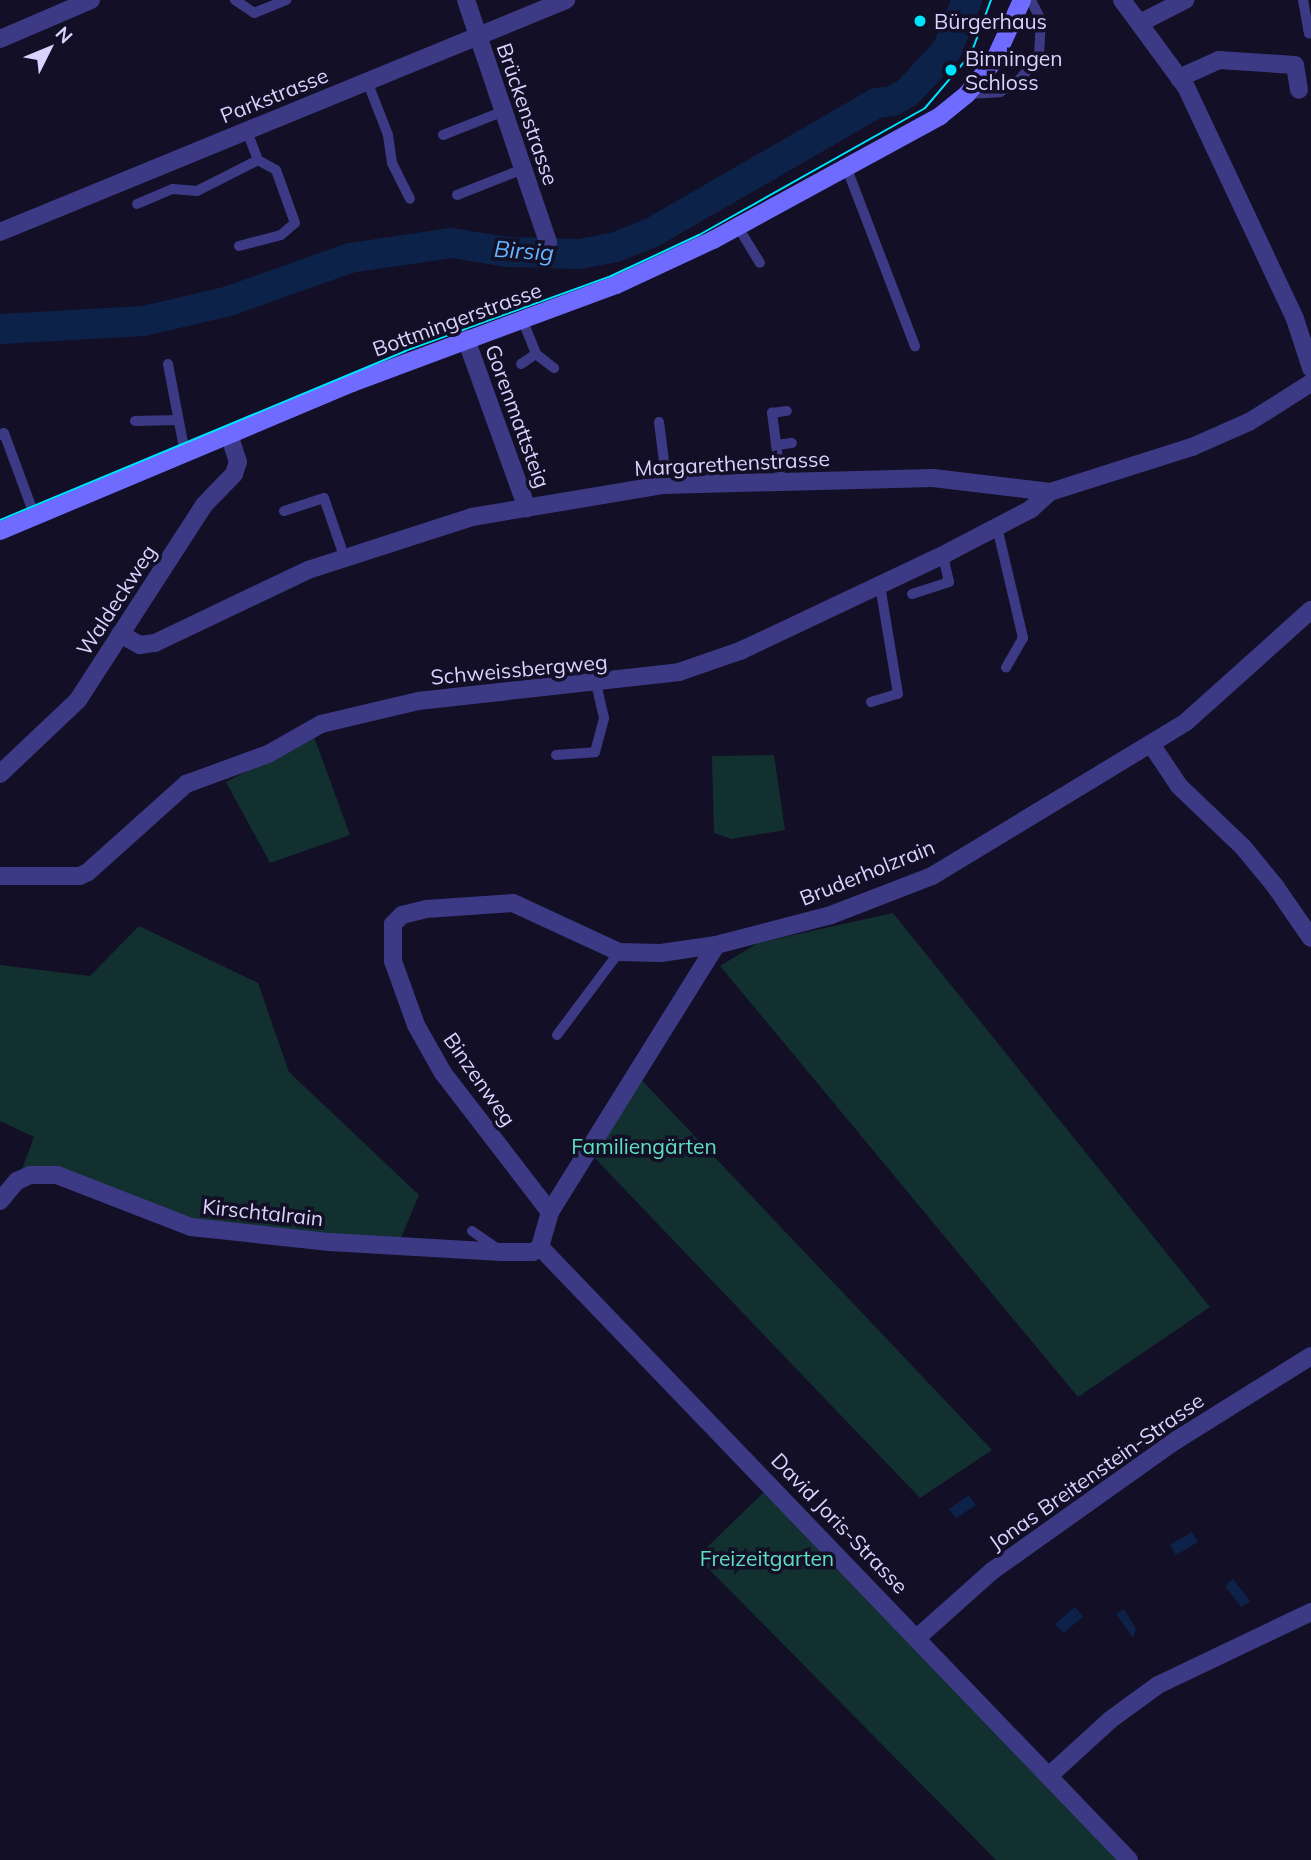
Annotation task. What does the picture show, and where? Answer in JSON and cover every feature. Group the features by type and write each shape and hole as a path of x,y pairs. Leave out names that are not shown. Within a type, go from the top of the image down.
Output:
{"main road":[{"name":"Bottmingerstrasse","path":"0,531 466,339 616,285 738,227 920,129 967,94 994,61 1022,0"}],"street":[{"path":"0,39 91,0"},
{"name":"Brückenstrasse","path":"466,0 548,242"},
{"name":"Parkstrasse","path":"0,232 566,0"},
{"path":"1122,0 1179,78 1295,319 1311,368"},
{"path":"1140,23 1185,0"},
{"path":"1179,78 1219,60 1295,65 1299,90"},
{"name":"Gorenmattsteig","path":"466,339 527,508"},
{"name":"Margarethenstrasse","path":"120,634 139,645 155,643 308,570 472,517 667,485 933,478 1050,492 1192,447 1248,422 1311,383"},
{"name":"Waldeckweg","path":"0,774 78,700 204,505 238,468 229,435"},
{"name":"Schweissbergweg","path":"0,876 80,876 88,872 186,783 268,754 321,724 418,701 596,684 679,672 740,652 943,555 1031,509 1050,492"},
{"name":"Bruderholzrain","path":"716,945 831,915 932,876 1151,744 1194,715 1311,610"},
{"path":"1151,744 1180,786 1243,847 1275,886 1311,938"},
{"name":"Binzenweg","path":"550,1212 443,1073 406,999 393,961 390,932 397,919 414,912 479,902 513,903 619,952 661,953 716,945"},
{"path":"540,1247 550,1212 716,945"},
{"name":"Kirschtalrain","path":"0,1201 17,1181 30,1175 57,1175 191,1227 330,1242 502,1252 533,1252 540,1247"},
{"name":"David Joris-Strasse","path":"540,1247 918,1637 1129,1860"},
{"name":"Jonas Breitenstein-Strasse","path":"918,1637 992,1571 1175,1441 1311,1356"},
{"path":"1050,1775 1110,1720 1158,1685 1311,1612"}],"lane":[{"path":"235,0 254,13 287,0"},
{"path":"967,94 1000,92 1020,79 1039,56 1041,20 1031,0"},
{"path":"1303,0 1309,33"},
{"path":"366,81 388,135 392,163 410,200"},
{"path":"443,135 503,111"},
{"path":"239,246 281,235 295,223 276,170 258,160 247,131"},
{"path":"137,204 173,189 197,191 258,160"},
{"path":"457,195 523,169"},
{"path":"848,169 915,346"},
{"path":"738,227 760,263"},
{"path":"522,319 536,354 554,368"},
{"path":"521,364 536,354"},
{"path":"168,365 185,453"},
{"path":"781,482 772,414 786,411"},
{"path":"135,421 178,420"},
{"path":"659,422 667,485"},
{"path":"0,435 4,433 35,517"},
{"path":"776,445 792,443"},
{"path":"284,511 324,498 345,559"},
{"path":"997,527 1023,638 1006,667"},
{"path":"912,594 949,582 943,555"},
{"path":"870,702 898,694 880,585"},
{"path":"555,755 595,752 604,718 596,684"},
{"path":"557,1035 619,952"},
{"path":"472,1231 502,1252"}],"green space":[{"path":"314,737 350,835 270,863 226,782"},
{"path":"774,755 785,830 732,839 714,833 712,756"},
{"path":"893,913 1210,1307 1078,1397 720,966 758,943"},
{"path":"139,926 258,983 289,1072 419,1195 400,1240 187,1223 21,1172 34,1137 0,1121 0,965 90,976"},
{"name":"Familiengärten","path":"634,1072 992,1450 920,1498 587,1150"},
{"name":"Freizeitgarten","path":"767,1489 1122,1860 996,1860 697,1557"}],"water":[{"path":"969,1495 976,1505 956,1518 949,1509"},
{"path":"1192,1532 1198,1542 1176,1555 1170,1545"},
{"path":"1233,1579 1250,1601 1241,1607 1225,1586"},
{"path":"1075,1607 1083,1617 1063,1633 1055,1624"},
{"path":"1124,1609 1136,1629 1133,1638 1116,1614"}],"waterway":[{"name":"Birsig","path":"0,329 144,321 229,301 350,258 452,243 507,252 580,254 616,247 653,232 876,103 893,101 908,92 947,50 967,0"}],"tram line":[{"path":"0,520 405,351 611,276 699,235 925,108 971,54 991,0"}],"place":[{"name":"Bürgerhaus","path":"920,21"},
{"name":"Binningen Schloss","path":"951,70"}]}
